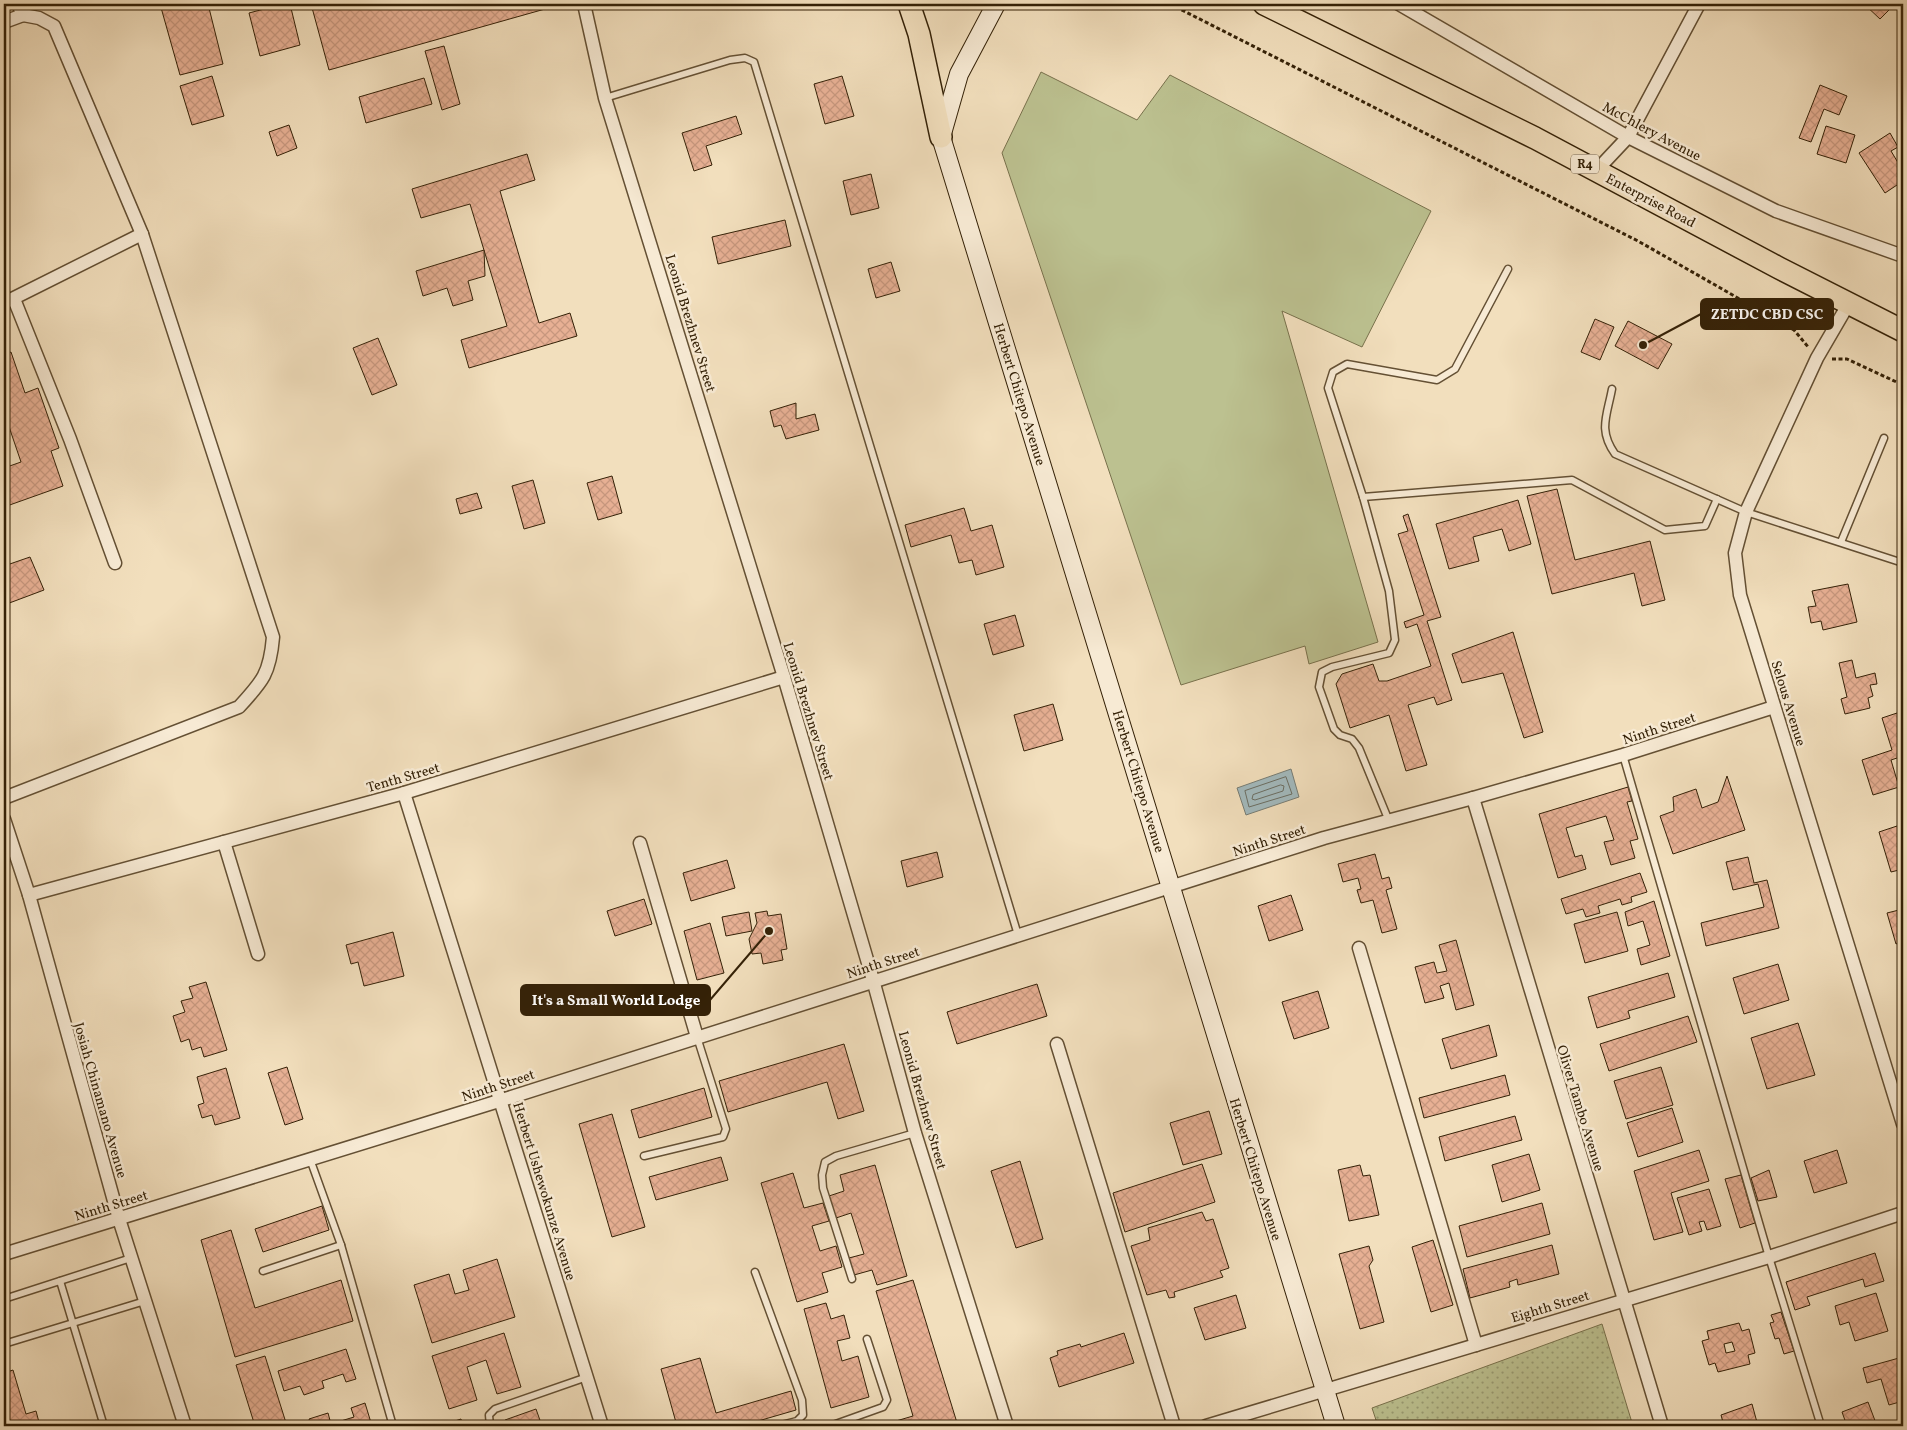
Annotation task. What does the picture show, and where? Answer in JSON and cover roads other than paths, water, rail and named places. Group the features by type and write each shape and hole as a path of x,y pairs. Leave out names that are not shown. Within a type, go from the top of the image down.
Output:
{"highway":[{"path":"909,4 919,34 942,137"},
{"name":"Enterprise Road","path":"1264,4 1596,170 1903,331"}],"main road":[{"path":"942,137 959,74 996,4"},
{"name":"Herbert Chitepo Avenue","path":"942,137 1251,1154 1336,1426"}],"street":[{"name":"Leonid Brezhnev Street","path":"584,4 605,98 784,676 873,980 915,1133 1007,1426"},
{"name":"McChlery Avenue","path":"1400,4 1628,137 1776,212 1903,256"},
{"path":"1596,170 1628,137 1699,4"},
{"path":"4,22 20,9 54,26 142,234 272,637 270,661 262,682 239,707 4,798"},
{"path":"115,563 70,439 9,301 142,234"},
{"name":"Selous Avenue","path":"1849,303 1819,354 1746,512 1735,553 1740,595 1903,1124"},
{"name":"Tenth Street","path":"29,895 404,793 784,676"},
{"name":"Ninth Street","path":"4,1254 502,1100 873,980 1324,838 1623,755 1774,707"},
{"name":"Herbert Ushewokunze Avenue","path":"404,793 502,1100 602,1426"},
{"name":"Oliver Tambo Avenue","path":"1473,798 1622,1299 1662,1426"},
{"name":"Josiah Chinamano Avenue","path":"4,819 29,895 119,1219 185,1426"},
{"path":"224,842 258,954"},
{"path":"640,843 697,1037"},
{"path":"1359,948 1476,1345"},
{"path":"1057,1044 1174,1426"},
{"name":"Eighth Street","path":"1206,1426 1326,1392 1622,1299 1769,1257 1903,1213"}],"lane":[{"path":"605,98 730,60 745,58 754,62 1018,934"},
{"path":"1389,820 1359,748 1352,739 1340,735 1334,729 1319,687 1322,672 1332,666 1389,653 1395,640 1389,591 1363,497 1328,388 1332,372 1347,364 1437,380 1455,370 1508,269"},
{"path":"1612,389 1604,432 1607,443 1615,454 1746,512 1903,563"},
{"path":"1841,542 1884,438"},
{"path":"1363,497 1572,480 1665,530 1705,526 1717,499"},
{"path":"1623,755 1769,1257 1821,1426"},
{"path":"644,1156 723,1137 726,1129 697,1037"},
{"path":"852,1279 822,1188 825,1162 836,1156 915,1133"},
{"path":"310,1159 341,1245 393,1426"},
{"path":"263,1271 341,1245"},
{"path":"4,1299 131,1258"},
{"path":"756,1272 802,1400 803,1414 797,1421 777,1426"},
{"path":"60,1281 104,1426"},
{"path":"4,1344 145,1301"},
{"path":"830,1426 883,1407 887,1400 867,1339"},
{"path":"490,1426 489,1415 495,1409 587,1377"}],"water":[{"path":"1291,769 1299,797 1246,815 1237,788"}],"place":[{"name":"ZETDC CBD CSC","path":"1643,345"},
{"name":"It's a Small World Lodge","path":"769,931"}]}
